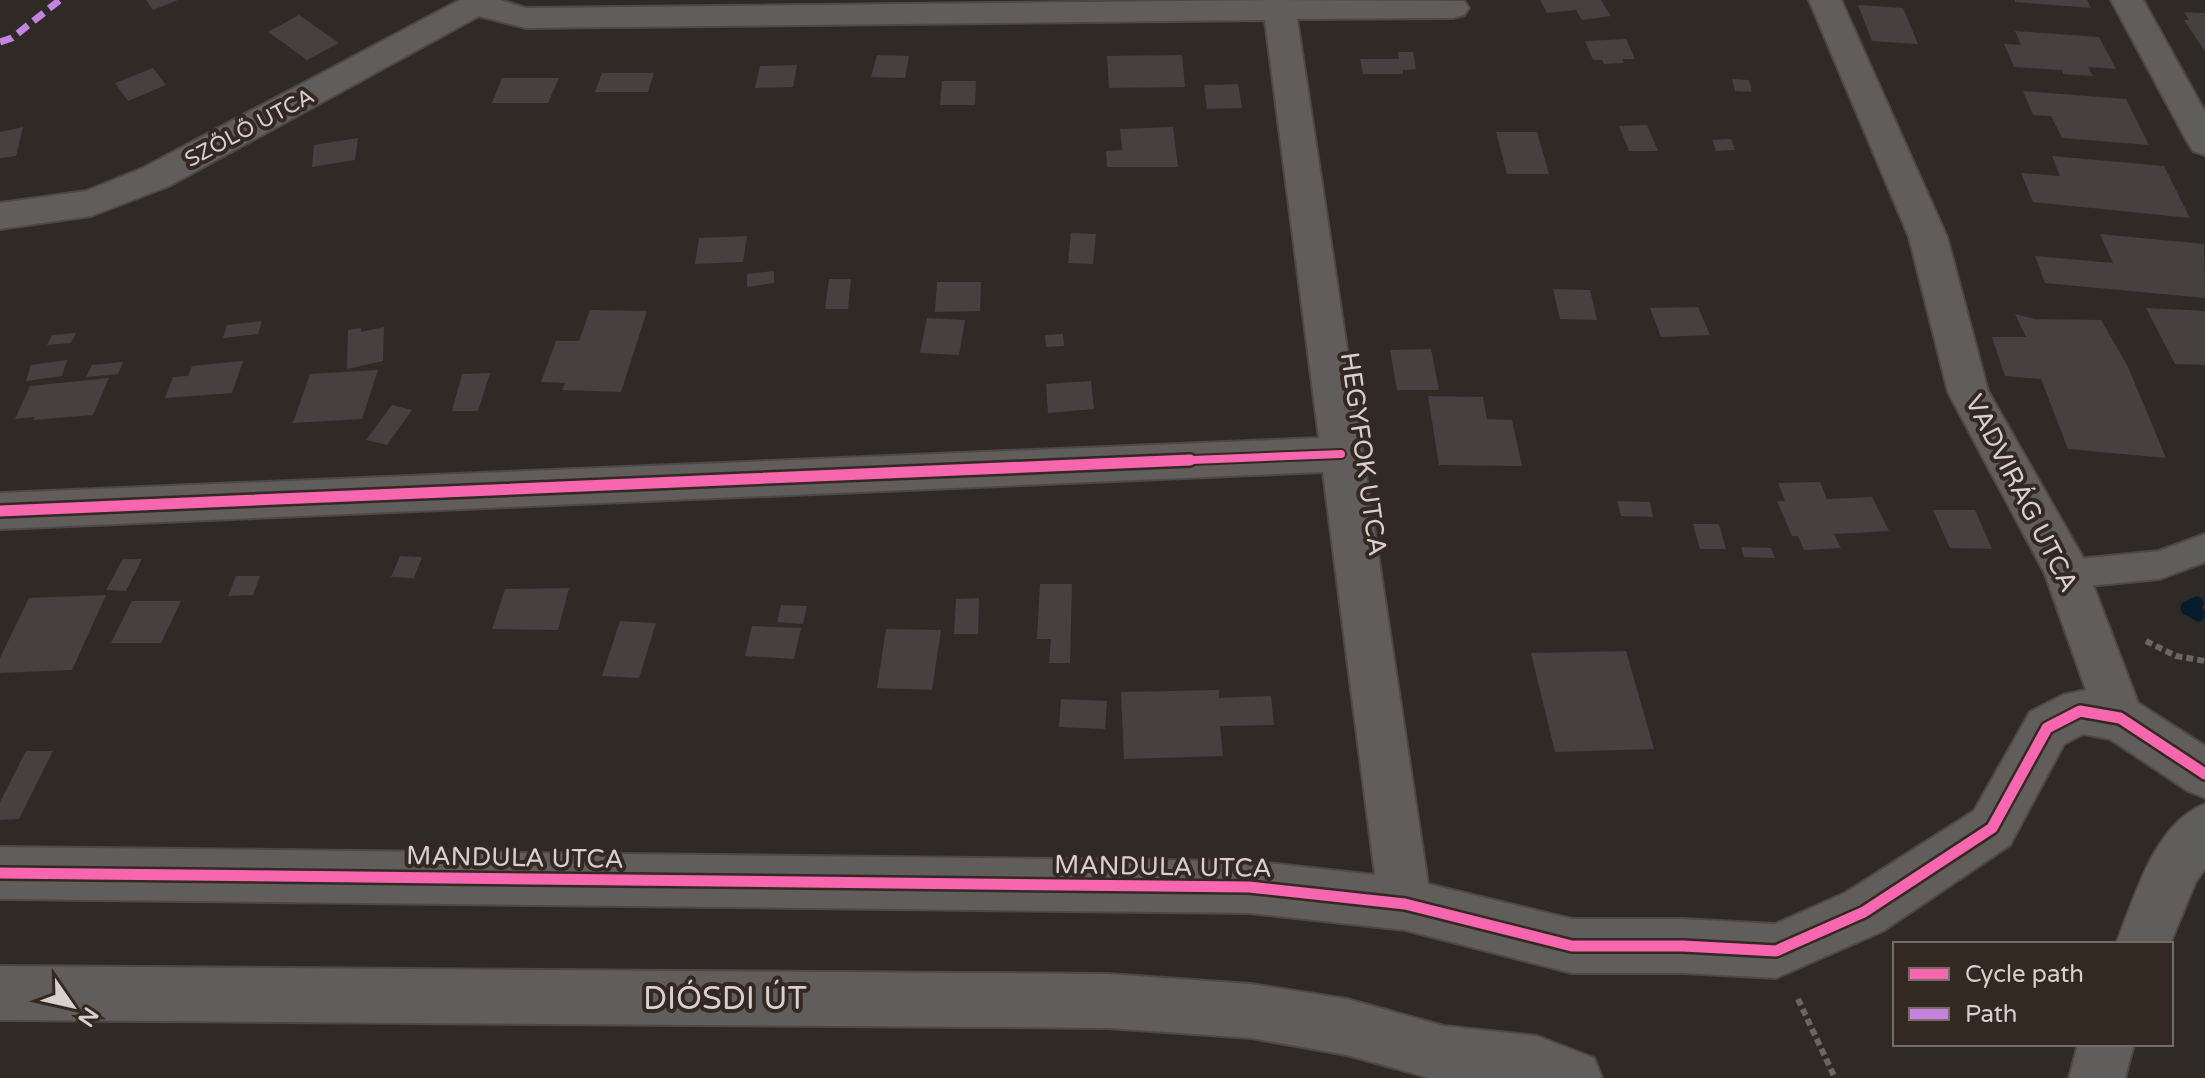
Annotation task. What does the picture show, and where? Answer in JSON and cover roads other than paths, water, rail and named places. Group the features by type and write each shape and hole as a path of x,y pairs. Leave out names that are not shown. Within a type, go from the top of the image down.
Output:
{"street":[{"name":"VADVIRÁG UTCA","path":"1825,0 1928,237 1968,392 2068,574 2120,718"},
{"path":"2127,0 2205,143"},
{"path":"481,2 497,12 526,18 1453,8"},
{"name":"SZŐLŐ UTCA","path":"0,216 91,203 156,177 481,2"},
{"name":"HEGYFOK UTCA","path":"1280,9 1405,904"},
{"path":"0,511 1341,454"},
{"name":"MANDULA UTCA","path":"0,873 1249,887 1405,904 1572,946 1683,946 1776,951 1864,912 1992,828 2047,728 2080,711 2120,718 2205,774"},
{"path":"2144,942 2177,863 2205,829"},
{"name":"DIÓSDI ÚT","path":"0,993 1108,1001 1251,1011 1347,1027 1464,1066 1537,1064 1574,1078"},
{"path":"2097,1078 2105,1046"}],"lane":[{"path":"2068,574 2160,565 2205,548"}],"waterway":[{"path":"2196,603 2188,608 2198,615"}]}
